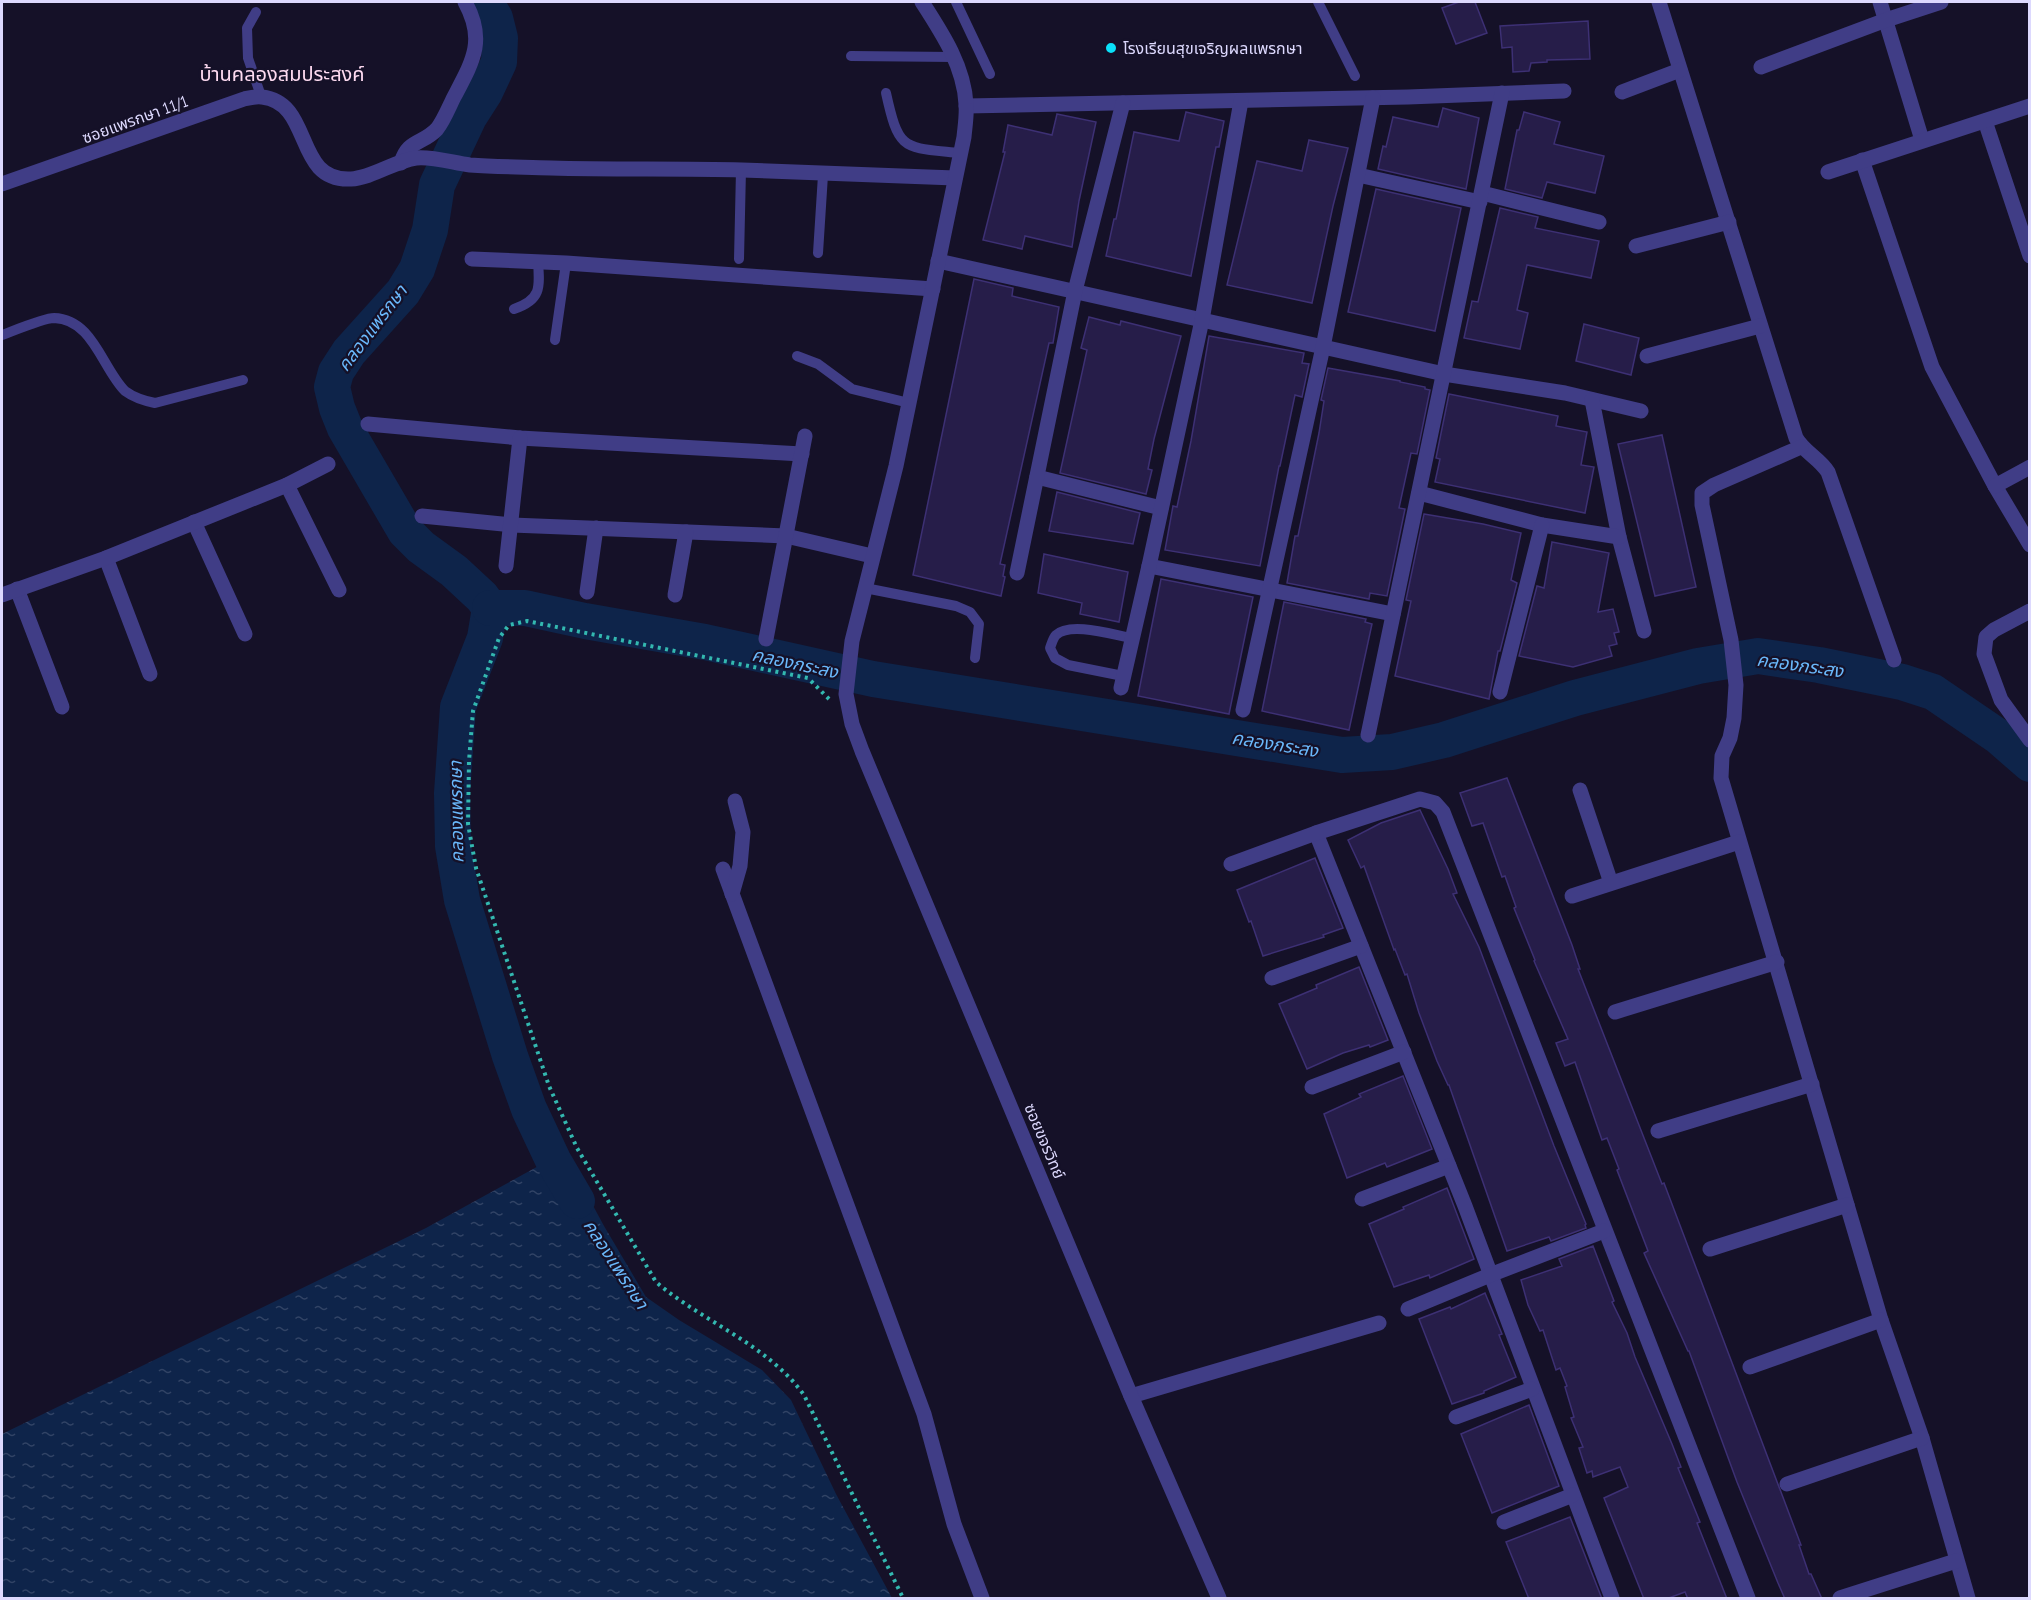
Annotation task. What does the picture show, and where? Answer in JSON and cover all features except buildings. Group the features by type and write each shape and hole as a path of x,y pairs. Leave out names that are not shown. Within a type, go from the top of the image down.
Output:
{"street":[{"path":"401,163 408,148 438,128 473,59 475,22 465,2"},
{"name":"ซอยขจรวิทย์","path":"922,2 939,27 954,57 963,81 966,106 960,153 896,466 852,641 846,694 852,724 862,751 1131,1396 1219,1599"},
{"path":"1659,2 1796,438 1801,447 1819,460 1828,472 1894,660"},
{"path":"1880,2 1922,140"},
{"path":"1761,67 1941,2"},
{"path":"1622,92 1680,70"},
{"path":"966,106 1373,98 1564,91"},
{"path":"1368,735 1503,93"},
{"path":"261,96 274,100 288,110 296,121 313,161 322,171 336,178 353,180 417,158 470,165 741,170 823,175 955,178"},
{"name":"ซอยแพรกษา 11/1","path":"2,184 244,99 261,96"},
{"path":"1243,710 1323,347 1373,98"},
{"path":"1122,682 1202,320 1241,101"},
{"path":"1017,573 1075,291 1124,103"},
{"path":"1828,172 2030,106"},
{"path":"1985,122 2026,236 2030,256"},
{"path":"1862,160 1932,367 1995,486 2030,546"},
{"path":"1358,175 1599,222"},
{"path":"1636,246 1729,222"},
{"path":"472,259 566,263 933,289"},
{"path":"938,261 1444,374 1565,393 1641,411"},
{"path":"1647,356 1760,326"},
{"path":"1592,400 1619,537 1644,631"},
{"path":"368,424 520,438 802,454"},
{"path":"766,639 806,436"},
{"path":"506,566 520,438"},
{"path":"1801,447 1714,485 1702,493 1702,504 1731,640 1736,685 1734,718 1730,738 1722,756 1721,778 1881,1320 1922,1438 1968,1599"},
{"path":"2,595 106,558 287,485 328,464"},
{"path":"1995,486 2030,466"},
{"path":"1037,477 1161,508"},
{"path":"287,485 339,590"},
{"path":"1419,493 1542,525 1619,537"},
{"path":"422,516 512,525 786,536 872,556"},
{"path":"194,522 245,634"},
{"path":"1500,692 1542,525"},
{"path":"587,592 596,528"},
{"path":"675,595 686,532"},
{"path":"106,558 150,674"},
{"path":"1149,566 1394,614"},
{"path":"16,589 62,707"},
{"path":"2030,611 1994,630 1986,637 1984,654 2001,699 2023,734 2030,740"},
{"path":"1580,790 1611,883"},
{"path":"1231,864 1420,799 1435,803 1443,812 1748,1599"},
{"path":"732,894 740,866 743,832 735,801"},
{"path":"1316,833 1449,1166 1612,1599"},
{"path":"1572,896 1739,842"},
{"path":"723,868 924,1414 954,1524 982,1599"},
{"path":"1272,978 1361,946"},
{"path":"1616,1012 1777,962"},
{"path":"1312,1087 1404,1052"},
{"path":"1658,1131 1812,1084"},
{"path":"1362,1199 1449,1166"},
{"path":"1710,1249 1847,1204"},
{"path":"1408,1309 1604,1231"},
{"path":"1750,1367 1881,1320"},
{"path":"1131,1396 1379,1323"},
{"path":"1456,1417 1532,1389"},
{"path":"1787,1484 1922,1438"},
{"path":"1504,1522 1573,1495"},
{"path":"1840,1599 1956,1561"}],"lane":[{"path":"956,2 990,74"},
{"path":"1318,2 1355,76"},
{"path":"256,12 247,28 248,58 261,96"},
{"path":"851,56 954,57"},
{"path":"886,93 898,136 913,148 960,153"},
{"path":"738,259 741,170"},
{"path":"818,253 823,175"},
{"path":"514,309 526,305 535,298 540,285 538,262"},
{"path":"555,340 566,263"},
{"path":"2,335 52,318 69,321 83,331 126,391 155,403 243,380"},
{"path":"797,356 818,364 852,388 909,403"},
{"path":"865,588 956,606 970,612 979,624 975,658"},
{"path":"1122,682 1068,665 1055,658 1050,648 1054,636 1072,627 1132,638"}],"path":[{"path":"832,702 808,678 527,621 516,622 508,625 499,638 473,711 468,761 468,824 476,868 517,996 549,1086 577,1148 656,1282 673,1297 767,1357 794,1381 804,1395 903,1599"}],"water":[{"path":"564,1152 646,1297 679,1320 762,1370 791,1400 836,1494 892,1598 2,1598 2,1434 426,1228"}],"waterway":[{"name":"คลองแพรกษา","path":"485,2 495,18 500,38 499,62 485,92 469,117 437,185 430,230 417,269 403,292 349,352 336,372 332,387 345,428 405,531 421,547 454,571 482,597 490,608 485,638 458,707 452,793 453,846 462,900 510,1056 529,1109 553,1160 577,1201"},
{"name":"คลองกระสง","path":"490,608 525,608 705,642 873,679 1342,755 1392,752 1444,740 1575,698 1698,666 1758,656 1819,665 1902,682 1933,692 1999,737 2030,764"}],"place":[{"name":"โรงเรียนสุขเจริญผลแพรกษา","path":"1111,48"}],"district":[{"name":"บ้านคลองสมประสงค์","path":"282,74"}]}
